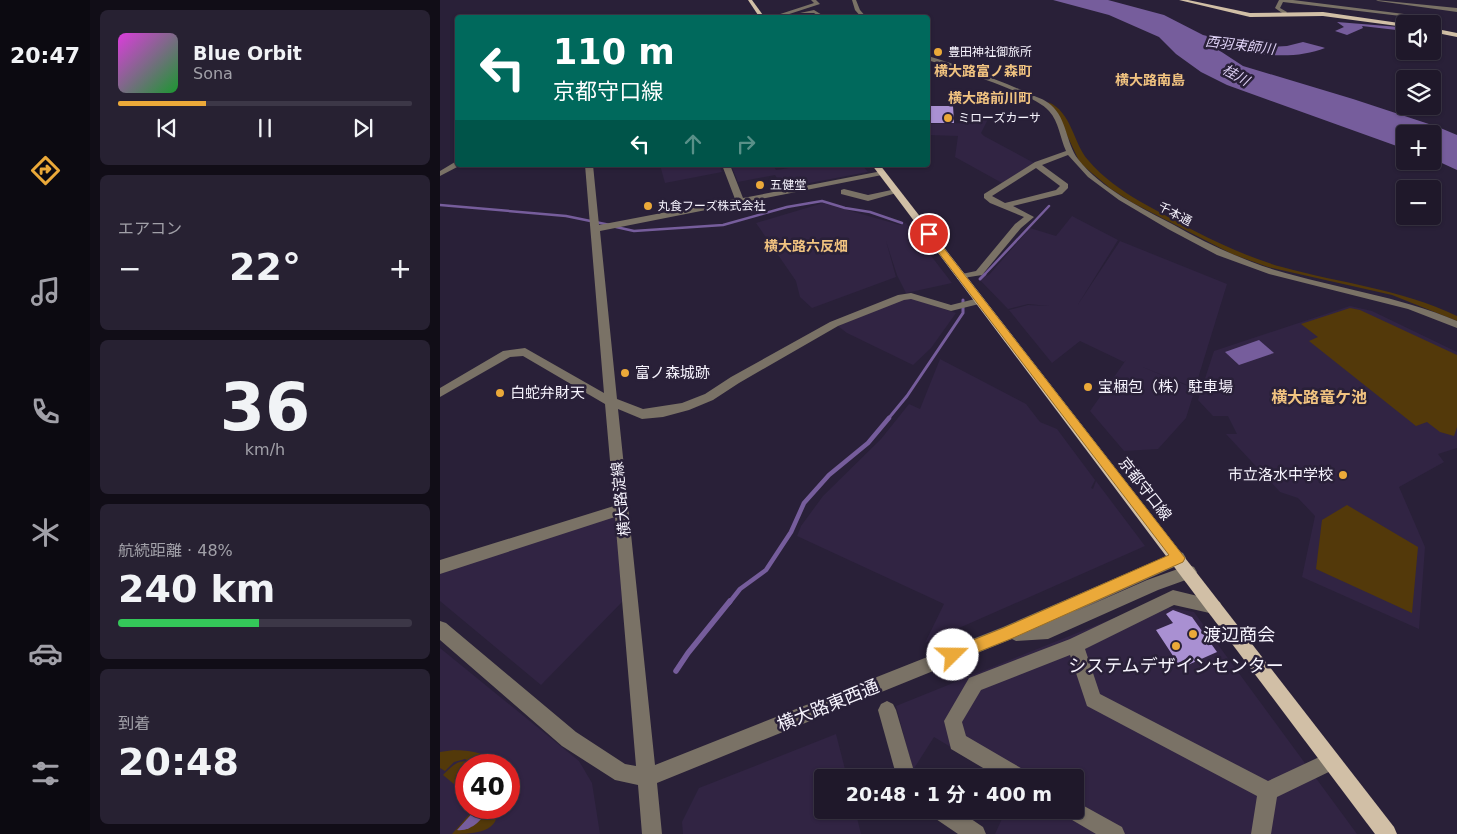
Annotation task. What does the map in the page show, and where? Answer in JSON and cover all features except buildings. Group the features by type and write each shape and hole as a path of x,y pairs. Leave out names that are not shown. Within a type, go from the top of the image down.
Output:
{"main road":[{"path":"750,0 761,15"},
{"path":"1181,0 1245,15 1285,13 1343,16 1396,24"},
{"path":"1441,32 1457,35"},
{"name":"京都守口線","path":"879,169 961,277 975,302 1189,572 1387,834"}],"street":[{"path":"779,15 818,4 814,0"},
{"path":"854,0 862,15"},
{"path":"1285,13 1277,8 1281,0 1315,2 1409,14 1457,15"},
{"path":"1378,0 1415,2 1457,10"},
{"path":"1409,14 1415,2"},
{"path":"797,15 810,10 822,15"},
{"name":"千本通","path":"930,59 980,75 1047,106 1057,117 1065,134 1070,152 1080,165 1138,209 1219,251 1272,272 1402,303 1457,325"},
{"path":"961,277 979,273 1018,226 1030,217 1004,206 987,196 1037,165 1060,154 1070,152"},
{"path":"1004,206 1059,192 1065,186 1037,165"},
{"path":"440,174 455,166"},
{"name":"横大路淀線","path":"589,167 652,834"},
{"path":"727,167 740,201"},
{"path":"595,229 740,201 879,169"},
{"path":"844,192 868,198 896,192"},
{"path":"440,393 507,354 525,352 612,402 642,414 685,407 709,397 735,380 834,324 902,297 911,296 951,308 975,302"},
{"path":"440,567 622,509"},
{"name":"横大路東西通","path":"648,777 1008,633 1178,558"},
{"name":"横大路東西通","path":"1008,633 1048,631 1153,585 1189,572"},
{"path":"1004,769 958,742 953,721 976,684 1075,645 1173,597 1214,607"},
{"path":"440,629 569,739 622,773 648,777"},
{"path":"1075,645 1093,700 1268,791"},
{"path":"887,710 904,769"},
{"path":"1268,791 1330,761"},
{"path":"1261,834 1268,791"},
{"path":"1084,816 1115,834"},
{"path":"954,819 976,834"}],"shaded area":[{"path":"1048,102 1056,107 1067,120 1088,160 1113,183 1141,202 1210,239 1246,255 1282,267 1413,299 1457,316 1457,321 1392,295 1268,267 1232,254 1133,203 1111,189 1080,163 1059,118"},
{"path":"970,113 990,115 981,133 1036,164 1002,183 955,157 958,136 930,135 930,124 964,123"},
{"path":"661,167 720,167 722,172 665,183"},
{"path":"732,167 774,167 776,170 796,167 864,167 868,172 783,188 775,175 738,182"},
{"path":"823,203 900,225 906,223 914,234 908,236 915,235 952,283 906,293 897,275 886,241 896,277 812,308 800,297 796,281 756,223"},
{"path":"1072,216 1118,240 1077,306 1120,241 1227,284 1195,388 1140,366 1195,389 1186,418 1158,449 1124,451 1090,411 1126,360 1124,362 1080,341 1052,363 1009,310 1028,305 1049,306 1028,304 1008,309 978,278 989,275 1030,228 1056,236"},
{"path":"906,298 956,313 931,348 913,365 847,333 838,326"},
{"name":"市立洛水中学校","path":"1350,306 1372,311 1457,352 1457,448 1438,454 1444,462 1399,487 1425,547 1419,629 1302,577 1315,516 1298,498 1280,492 1226,434 1237,434 1228,416 1213,416 1198,400 1214,351"},
{"path":"1350,308 1360,310 1457,355 1457,427 1454,436 1440,432 1427,422 1416,426 1309,341 1318,337 1301,324"},
{"path":"940,359 1026,404 1040,422 1057,429 1095,480 1091,488 1093,489 1096,481 1145,546 925,643 944,604 797,536 801,526 823,496 881,439 909,404 920,409"},
{"path":"1347,505 1418,547 1412,613 1316,569 1322,520"},
{"path":"616,516 622,602 541,685 440,601 440,570"},
{"path":"1149,604 1194,612 1357,834 995,834 1002,819 1084,819 1084,769 988,769 934,737 913,769 896,706"},
{"path":"440,648 579,761 592,783 600,834 440,834"},
{"path":"836,734 845,769 814,769 814,819 857,819 861,834 683,834 682,822 699,788"},
{"path":"454,750 482,754 455,754 455,762 445,771 440,768 440,752"},
{"path":"455,764 455,785 443,775"},
{"path":"465,819 496,819 488,828 481,831 452,834"}],"water":[{"path":"1053,0 1108,0 1164,15 1203,35 1239,44 1268,47 1287,46 1303,42 1325,48 1298,55 1278,55 1259,54 1225,46 1211,45 1243,66 1432,125 1396,125 1396,146 1227,85 1201,72 1176,54 1159,37 1109,15"},
{"path":"1337,22 1396,27 1396,30 1362,26 1363,28 1347,35 1335,31 1344,27"},
{"path":"1441,128 1457,135 1457,170 1441,163"},
{"path":"1259,340 1274,353 1239,365 1225,352"},
{"path":"467,819 480,819 472,827 457,830"}],"waterway":[{"path":"616,227 634,231 723,225 787,207 822,201 845,208 870,212 902,223"},
{"path":"440,205 566,216 610,225"},
{"path":"984,275 1049,206"},
{"path":"980,279 984,275"},
{"path":"888,419 907,396 963,313 963,300"},
{"path":"729,603 740,589 766,570 791,532 804,503 829,475 868,443 889,418"},
{"path":"676,671 730,601"}],"place":[{"name":"豊田神社御旅所","path":"938,52"},
{"name":"ミローズカーサ","path":"948,118"},
{"name":"五健堂","path":"760,185"},
{"name":"丸食フーズ株式会社","path":"648,206"},
{"name":"富ノ森城跡","path":"625,373"},
{"name":"宝梱包（株）駐車場","path":"1088,387"},
{"name":"白蛇弁財天","path":"500,393"},
{"name":"市立洛水中学校","path":"1343,475"},
{"name":"渡辺商会","path":"1193,634"},
{"name":"システムデザインセンター","path":"1176,646"}],"district":[{"name":"横大路富ノ森町","path":"983,71"},
{"name":"横大路南島","path":"1150,80"},
{"name":"横大路前川町","path":"990,98"},
{"name":"横大路六反畑","path":"806,246"},
{"name":"横大路竜ケ池","path":"1319,397"}],"route":[{"path":"929,234 1178,558 1008,633 953,655"}],"water label":[{"name":"西羽束師川","path":"1240,45"},
{"name":"桂川","path":"1236,75"}]}
